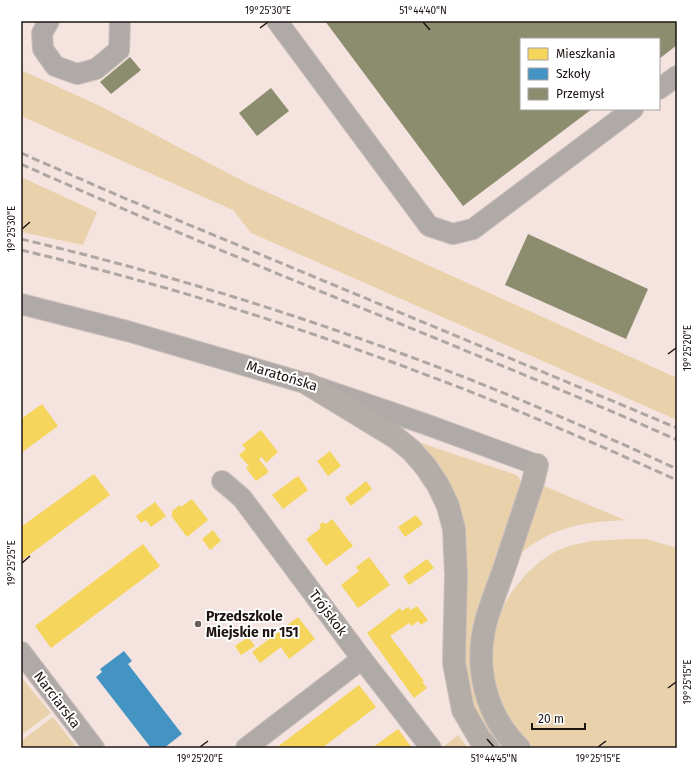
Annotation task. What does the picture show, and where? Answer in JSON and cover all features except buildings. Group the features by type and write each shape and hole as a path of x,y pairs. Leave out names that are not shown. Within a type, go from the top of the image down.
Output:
{"main road":[{"path":"308,384 395,437 411,450 420,460 438,485 448,506 454,529 456,575 454,663 457,679 463,710 480,739 488,748"},
{"path":"519,748 504,731 493,712 488,699 484,684 481,647 486,622 533,482 537,465"}],"street":[{"path":"48,21 42,33 43,49 55,66 77,74 96,69 119,50 120,21"},
{"path":"276,21 429,226 453,234 473,229 632,110"},
{"path":"660,88 677,76"},
{"name":"Maratońska","path":"21,304 126,331 308,384 425,424 537,465"},
{"name":"Trójskok","path":"222,481 242,498 362,659 431,748"},
{"name":"Narciarska","path":"22,656 94,748"},
{"path":"246,748 362,659"}],"shaded area":[{"path":"21,70 100,106 247,183 677,378 677,420 251,233 233,210 21,116"},
{"path":"21,177 97,212 83,245 21,232"},
{"path":"418,442 514,474 518,476 522,483 495,563 484,590 474,625 489,724 502,748 500,748 487,734 469,701 463,656 467,546 463,523 443,473 429,453"},
{"path":"544,486 625,520 583,524 557,531 532,545 520,554"},
{"path":"646,539 677,548 677,748 534,748 523,739 507,718 492,681 492,638 501,610 511,593 526,574 542,560 556,551 569,546 592,541"},
{"path":"21,677 51,713 21,735"},
{"path":"53,717 77,748 21,748 21,741"},
{"path":"458,735 468,748 446,748 444,746"}],"railway":[{"path":"21,153 124,198 677,428"},
{"path":"21,164 177,232 559,389 677,440"},
{"path":"21,239 178,280 333,329 435,366 527,402 677,469"},
{"path":"21,250 177,291 331,340 494,401 677,480"}],"place":[{"name":"Przedszkole Miejskie nr 151","path":"198,624"}]}
